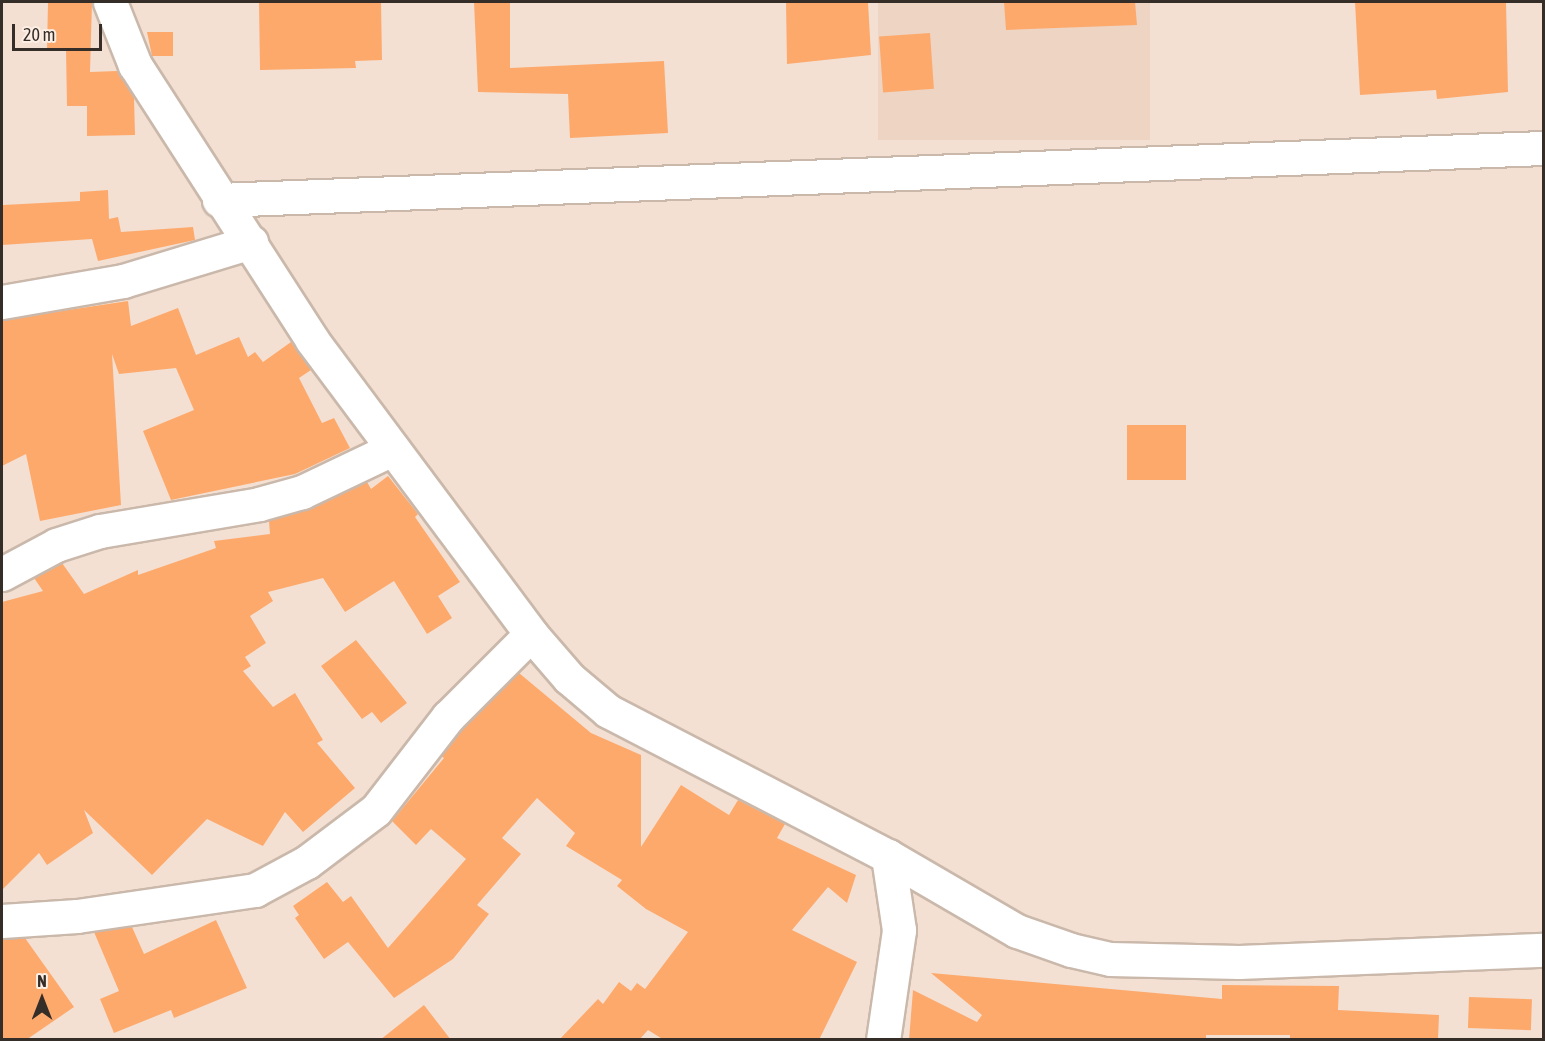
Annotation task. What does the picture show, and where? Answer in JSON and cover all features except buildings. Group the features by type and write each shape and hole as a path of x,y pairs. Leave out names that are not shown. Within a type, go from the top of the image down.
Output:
{"street":[{"path":"110,2 135,65 219,200 251,242 312,340 531,634 569,678 608,711 888,856 1017,931 1110,959 1239,962 1544,950"},
{"path":"219,200 1544,148"},
{"path":"2,302 123,281 251,242"},
{"path":"2,574 56,545 100,531 259,504 302,492 392,449"},
{"path":"2,921 76,916 255,890 307,862 376,810 448,717 531,634"},
{"path":"883,1040 899,930 888,856"}],"shaded area":[{"path":"878,2 1150,2 1150,140 878,140"}]}
